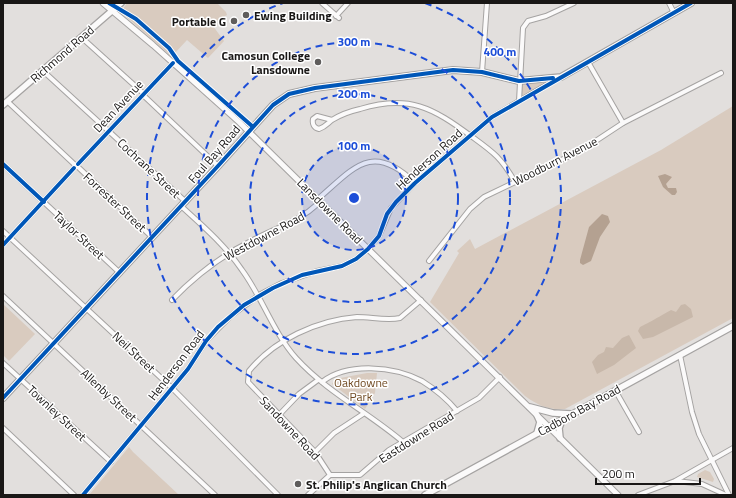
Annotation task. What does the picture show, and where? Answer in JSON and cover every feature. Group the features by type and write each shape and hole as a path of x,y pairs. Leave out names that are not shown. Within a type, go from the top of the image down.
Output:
{"main road":[{"name":"Richmond Road","path":"5,103 121,3"},
{"name":"Henderson Road","path":"561,76 691,3"},
{"name":"Foul Bay Road","path":"3,398 120,273 272,105 280,99 298,91 452,70 482,72 519,81 561,76"},
{"name":"Cadboro Bay Road","path":"425,495 733,326"},
{"path":"530,406 553,413 572,414"},
{"path":"536,413 540,422 537,433"},
{"path":"560,438 559,428 562,420"}],"street":[{"name":"Lansdowne Road","path":"103,3 173,63 248,132 530,406 549,427 618,495"},
{"path":"322,3 337,17 348,3"},
{"path":"482,72 487,3"},
{"path":"519,101 521,32 525,24 574,3"},
{"path":"669,3 674,13"},
{"path":"81,37 218,166"},
{"path":"588,62 623,123"},
{"name":"Dean Avenue","path":"3,244 173,63"},
{"name":"Cochrane Street","path":"42,70 109,131 230,253 259,295 283,342 295,357 320,381 403,442"},
{"name":"Woodburn Avenue","path":"429,261 477,202 492,192 582,150 623,123 721,73"},
{"name":"Henderson Road","path":"84,495 172,388 213,333 232,315 259,295 293,279 347,264 356,259 368,249 379,236 391,208 415,183 492,117 561,76"},
{"name":"Forrester Street","path":"5,103 76,166 152,237"},
{"path":"332,120 347,113 373,105 397,103 412,104 427,108 441,115 501,159 515,182"},
{"name":"Westdowne Road","path":"172,300 198,276 230,253 263,235 297,221 349,171 370,162 391,164 400,169 415,183"},
{"name":"Taylor Street","path":"3,164 120,273"},
{"name":"Neil Street","path":"3,231 172,388 278,495"},
{"name":"Allenby Street","path":"3,296 215,495"},
{"path":"283,342 310,328 330,322 354,318 400,318 421,300"},
{"name":"Sandowne Road","path":"283,342 251,368 247,374 248,382 315,452 330,475"},
{"path":"680,355 692,412 711,461 729,495"},
{"name":"Townley Street","path":"3,362 111,462"},
{"path":"279,415 299,394 320,381 332,376 356,370 391,371 404,374 422,382 442,396 457,411"},
{"name":"Eastdowne Road","path":"330,475 360,475 383,455 403,442 480,398 500,378"},
{"path":"615,390 638,432"},
{"path":"315,452 334,433 363,414"},
{"path":"3,428 74,495"},
{"path":"638,495 675,481 733,448"},
{"path":"308,495 330,475"},
{"path":"675,481 702,484 726,495"}],"green space":[{"path":"127,3 217,3 227,15 221,18 221,21 217,20 213,26 224,41 208,58 187,40 174,54 170,55 121,12"},
{"path":"522,83 543,84 523,97 521,95"},
{"path":"733,106 733,318 565,409 554,409 544,407 525,396 430,302 459,253 457,251 470,239 475,249 661,150"},
{"path":"3,304 35,334 9,361 3,355"},
{"name":"Oakdowne Park","path":"367,373 377,373 375,393 365,409 332,384 335,379"},
{"path":"129,447 133,452 179,495 89,495"},
{"path":"705,470 710,472 714,479 713,482 697,477 698,474"}],"shaded area":[{"path":"665,174 672,177 666,184 668,188 676,188 677,192 675,195 672,195 663,187 658,176"},
{"path":"602,214 608,216 610,222 600,237 591,261 583,265 580,263 580,260 589,227"},
{"path":"685,304 691,309 693,317 653,337 643,339 638,331 640,327 671,310 676,312 681,305"},
{"path":"629,335 636,348 614,365 597,374 592,362 598,355 604,352 606,347 613,348 622,338"}],"cycle path":[{"path":"109,3 136,19 169,48 178,61 252,126"},
{"path":"83,495 188,369 206,341 218,327 244,305 273,288 302,275 342,266 356,259 368,249 379,236 387,214 396,202 415,183 492,117 691,3"},
{"path":"78,164 173,63"},
{"path":"3,398 273,105 289,94 315,88 453,70 482,72 519,81 553,78"},
{"path":"3,164 44,202"},
{"path":"3,245 74,168"}],"place":[{"name":"Ewing Building","path":"246,15"},
{"name":"Portable G","path":"234,21"},
{"name":"Camosun College Lansdowne","path":"318,62"},
{"name":"St. Philip's Anglican Church","path":"298,484"}]}
